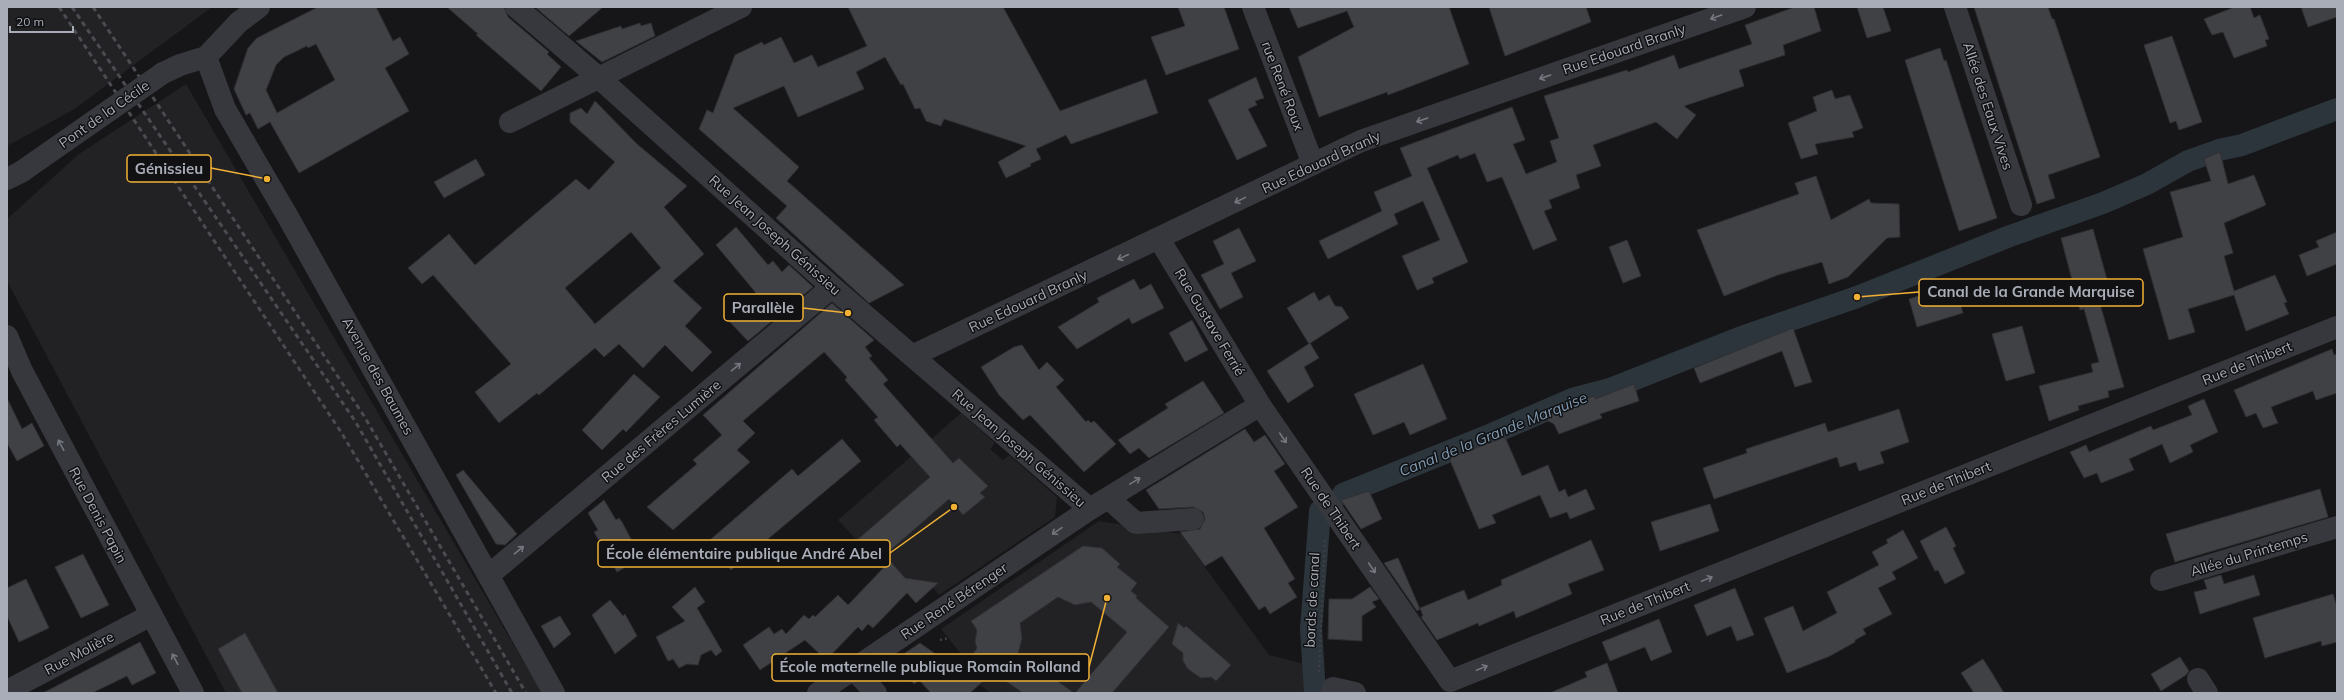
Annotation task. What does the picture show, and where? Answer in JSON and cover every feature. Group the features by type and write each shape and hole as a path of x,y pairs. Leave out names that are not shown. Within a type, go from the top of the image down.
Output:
{"street":[{"path":"206,57 238,22 259,7"},
{"name":"Rue Jean Joseph Génissieu","path":"516,7 598,77 832,287 1090,509"},
{"path":"510,122 741,7"},
{"name":"rue René Roux","path":"1253,7 1313,164"},
{"name":"Rue Edouard Branly","path":"912,356 1361,141 1744,7"},
{"name":"Allée des Eaux Vives","path":"1955,7 2021,206"},
{"name":"Pont de la Cécile","path":"14,176 162,73 180,65 206,57"},
{"name":"Avenue des Baumes","path":"206,57 225,109 288,217 554,693"},
{"name":"Rue Gustave Ferrié","path":"1159,239 1260,405"},
{"name":"Rue des Frères Lumière","path":"489,575 832,287"},
{"name":"Rue de Thibert","path":"1260,405 1332,509 1443,687 2337,327"},
{"name":"Rue Denis Papin","path":"7,336 22,371 193,693"},
{"path":"1090,509 1260,405"},
{"path":"1108,498 1136,523 1193,519"},
{"name":"Rue René Bérenger","path":"818,693 1090,509"},
{"name":"Allée du Printemps","path":"2161,580 2337,527"},
{"name":"Rue Molière","path":"7,691 151,615"},
{"path":"854,669 876,693"},
{"path":"1332,691 1355,693"}],"path":[{"name":"bords de canal","path":"1332,509 1326,515 1319,678 1332,691"},
{"path":"940,640 948,638"}],"shaded area":[{"path":"7,7 212,7 73,110 7,146"},
{"path":"186,84 542,693 226,693 7,281 7,219 79,154"},
{"path":"961,413 995,443 990,449 1003,460 1009,455 1057,497 1055,517 939,595 933,588 916,603 838,520"},
{"path":"1099,521 1181,534 1269,655 1308,665 1308,693 991,693 952,665 960,653 941,629"}],"building":[{"path":"318,7 376,7 393,41 400,37 409,54 385,68 409,111 299,173 270,122 258,129 250,113 246,115 234,89 248,48 257,38","holes":["316,44 335,80 277,113 266,90 276,65 284,57 307,46 308,48"]},
{"path":"447,7 504,7 508,17 549,52 547,54 561,67 541,91 476,35 478,34"},
{"path":"535,7 603,7 569,36"},
{"path":"848,7 1003,7 1060,111 1146,79 1158,113 1071,144 1066,135 1036,149 1041,159 1030,164 1031,166 1006,178 998,162 1026,146 944,119 941,126 926,121 920,108 915,109 903,84 901,85 885,57 856,72 864,89 798,117 784,86 733,108 799,167 787,181 904,285 869,303 776,218 787,206 699,129 707,110 713,113 735,55 762,42 764,45 781,37 794,63 812,55 818,67 867,46"},
{"path":"1178,7 1224,7 1239,49 1166,75 1151,37 1185,26"},
{"path":"1289,7 1449,7 1469,64 1388,95 1387,92 1319,117 1298,57 1354,27 1347,11 1298,28"},
{"path":"1489,7 1586,7 1591,22 1505,56"},
{"path":"1795,7 1814,7 1821,31 1783,45 1785,55 1739,70 1744,86 1684,106 1696,115 1677,139 1656,122 1593,145 1601,166 1576,175 1580,188 1549,200 1552,208 1544,211 1557,240 1533,250 1502,177 1487,182 1475,153 1460,159 1458,155 1427,168 1468,262 1432,278 1434,283 1417,290 1402,256 1440,240 1423,201 1394,214 1398,224 1328,259 1319,241 1382,211 1374,192 1412,176 1400,148 1512,107 1525,140 1513,144 1526,174 1557,162 1550,141 1559,138 1544,96 1627,70 1628,72 1674,55 1679,69 1752,44 1745,25"},
{"path":"1857,7 1883,7 1891,31 1867,38"},
{"path":"1974,7 2048,7 2052,19 2054,19 2100,157 2048,175 2055,198 2037,204"},
{"path":"2235,7 2250,7 2254,18 2260,15 2269,39 2265,40 2267,46 2234,58 2223,32 2212,35 2204,19"},
{"path":"2301,7 2337,7 2337,17 2308,27"},
{"path":"640,23 641,26 651,23 655,36 602,62 576,41 621,26 622,29"},
{"path":"2172,36 2202,122 2179,130 2176,121 2170,123 2144,45"},
{"path":"1940,48 1944,61 1946,60 1997,218 1959,231 1905,60"},
{"path":"1256,77 1264,98 1255,101 1257,105 1248,109 1267,146 1237,160 1208,100"},
{"path":"1832,90 1835,99 1850,95 1863,128 1852,132 1854,137 1815,144 1818,154 1801,159 1788,123 1817,111 1813,97"},
{"path":"595,101 637,144 687,186 664,207 704,254 673,281 702,308 685,326 712,352 692,372 665,345 643,368 619,344 604,357 595,348 539,395 537,393 499,423 475,392 511,364 433,275 422,284 408,268 449,234 475,265 576,179 589,190 615,162 570,122 570,113 581,108 587,114","holes":["631,232 661,268 595,324 565,288"]},
{"path":"2220,152 2228,184 2254,175 2266,205 2224,223 2233,253 2224,256 2234,291 2275,275 2287,302 2284,303 2289,314 2246,331 2234,295 2188,309 2195,332 2169,340 2143,249 2183,237 2170,192 2211,181 2204,159"},
{"path":"476,159 485,175 444,198 434,182"},
{"path":"1816,176 1831,220 1869,199 1871,203 1899,204 1900,237 1887,238 1848,277 1829,284 1822,262 1778,275 1724,296 1697,230 1799,194 1795,183"},
{"path":"736,227 768,265 773,261 782,272 789,265 813,287 748,341 726,318 756,293 716,245"},
{"path":"1239,228 1256,261 1231,273 1243,297 1220,309 1201,275 1224,264 1213,241"},
{"path":"2093,229 2113,301 2100,304 2124,387 2108,391 2109,397 2078,406 2079,410 2049,421 2039,386 2093,372 2091,364 2099,362 2084,309 2080,310 2061,238"},
{"path":"2337,232 2337,264 2307,276 2299,255 2319,247 2316,241"},
{"path":"1627,240 1641,276 1623,283 1609,247"},
{"path":"1134,279 1140,290 1151,284 1164,308 1132,324 1129,318 1077,349 1058,327 1099,302 1097,298"},
{"path":"1955,285 1963,313 1917,327 1909,299"},
{"path":"1314,292 1319,301 1329,295 1335,306 1342,307 1349,318 1309,344 1287,308"},
{"path":"832,303 874,340 865,347 872,356 869,358 888,380 883,384 953,463 959,458 988,486 980,493 985,497 963,515 949,499 877,562 857,540 930,477 900,444 897,447 874,420 878,417 845,380 847,377 824,352 743,421 755,433 737,450 750,462 673,530 647,507 697,464 693,460 722,435 703,415"},
{"path":"1192,320 1208,350 1185,362 1169,333"},
{"path":"2022,326 2035,373 2006,381 1992,334"},
{"path":"1793,328 1812,382 1795,387 1782,351 1700,383 1694,368"},
{"path":"1310,343 1319,358 1304,367 1314,386 1288,403 1267,371"},
{"path":"1022,345 1039,370 1047,362 1064,380 1056,387 1086,422 1088,420 1091,423 1094,421 1116,444 1084,472 1030,415 1023,420 999,395 981,367 1014,347"},
{"path":"2332,349 2334,355 2337,354 2337,393 2316,400 2313,391 2271,407 2278,423 2263,428 2256,413 2246,417 2234,390"},
{"path":"1423,364 1447,419 1410,435 1404,422 1373,435 1354,394"},
{"path":"634,374 660,397 626,432 623,429 602,450 582,430"},
{"path":"1203,381 1224,413 1149,458 1139,448 1130,454 1118,440 1168,408 1165,404"},
{"path":"1634,384 1639,401 1600,414 1602,418 1559,434 1554,424 1540,417 1594,396 1595,399"},
{"path":"7,398 22,429 32,423 44,446 17,461 7,443"},
{"path":"2204,399 2218,432 2190,445 2193,452 2170,463 2162,444 2129,459 2134,470 2101,483 2097,473 2084,478 2070,452 2086,445 2089,452 2151,426 2153,430 2192,415 2188,406"},
{"path":"1899,409 1909,442 1880,452 1884,463 1859,471 1856,462 1840,467 1837,457 1714,499 1703,468 1747,453 1746,449 1825,423 1828,432"},
{"path":"1245,429 1254,442 1265,435 1285,464 1274,471 1298,507 1264,528 1295,579 1288,583 1297,597 1270,614 1265,606 1259,610 1222,556 1205,566 1180,532 1200,529 1205,519 1203,512 1193,507 1159,509 1146,490"},
{"path":"1505,437 1522,476 1548,465 1559,492 1565,489 1568,497 1586,489 1595,509 1570,519 1567,512 1550,518 1540,495 1492,515 1496,523 1479,529 1449,458"},
{"path":"842,439 861,461 731,570 710,546 710,540 792,469 798,476"},
{"path":"463,470 517,534 505,545 496,544 456,475"},
{"path":"2320,489 2328,517 2175,562 2166,534"},
{"path":"1369,491 1382,519 1361,529 1341,500"},
{"path":"604,500 616,520 619,518 622,522 641,558 617,572 594,532 598,530 588,513"},
{"path":"1710,504 1719,531 1660,551 1651,522"},
{"path":"1946,527 1956,546 1953,548 1965,573 1945,584 1938,570 1935,571 1920,541"},
{"path":"1903,530 1918,558 1892,572 1896,579 1878,588 1892,614 1863,629 1866,634 1855,640 1855,642 1830,656 1787,673 1764,618 1793,606 1803,631 1837,613 1827,592 1879,565 1872,552 1888,543 1886,540"},
{"path":"1591,540 1604,570 1568,584 1572,594 1516,618 1514,611 1479,626 1478,623 1437,640 1421,617 1423,616 1420,608 1464,590 1468,600 1502,585 1501,580"},
{"path":"1083,546 1102,548 1120,564 1117,567 1137,583 1131,591 1137,596 1136,598 1169,627 1112,693 1075,693 1127,632 1091,602 1075,605 1058,597 1020,623 1022,639 1018,653 1074,693 1023,693 993,672 970,693 931,693 919,680 914,684 896,659 920,643 961,672 977,648 975,642 977,630 971,621"},
{"path":"83,554 109,605 81,618 55,567"},
{"path":"1398,558 1420,609 1417,611 1384,563"},
{"path":"890,561 905,578 938,583 916,603 907,593 873,628 868,624 862,631 858,627 826,660 805,640 760,670 743,645 769,627 774,634 782,629 786,634 804,615 809,619 813,615 815,617 838,595 848,605"},
{"path":"2221,575 2224,584 2254,575 2260,595 2200,614 2194,592 2207,589 2204,580"},
{"path":"26,579 49,628 19,642 7,616 7,588"},
{"path":"695,587 705,602 697,608 722,651 716,656 711,650 701,655 698,665 687,664 679,668 673,659 668,661 656,637 685,621 672,607"},
{"path":"1370,587 1379,599 1372,602 1376,607 1362,616 1362,641 1328,639 1329,599 1352,599"},
{"path":"1735,588 1754,635 1737,641 1731,626 1707,636 1694,605"},
{"path":"2333,594 2337,607 2337,642 2322,646 2321,641 2265,658 2253,618"},
{"path":"610,600 623,616 625,614 637,636 615,654 592,615"},
{"path":"560,616 571,634 554,648 541,626"},
{"path":"1659,619 1672,652 1651,661 1645,647 1610,661 1602,642"},
{"path":"1178,623 1184,628 1186,626 1231,665 1216,681 1211,677 1201,678 1188,669 1183,661 1183,653 1172,644"},
{"path":"245,633 278,693 242,693 218,649"},
{"path":"140,642 156,673 132,685 127,676 92,693 43,693"},
{"path":"2180,657 2189,671 2186,675 2161,691 2151,674"},
{"path":"1983,659 2004,693 1974,693 1961,673"},
{"path":"1607,663 1618,693 1550,693 1587,677 1585,672"}],"waterway":[{"name":"Canal de la Grande Marquise","path":"1343,494 1487,436 1572,399 1610,389 1739,338 1857,297 2010,236 2103,203 2147,184 2188,161 2219,150 2242,145 2337,109"},
{"name":"Canal de la Grande Marquise","path":"1315,693 1311,629 1320,511"}],"railway":[{"path":"59,7 341,432 496,693"},
{"path":"72,7 355,421 512,693"},
{"path":"93,7 364,416 526,693"}],"place":[{"name":"Génissieu","path":"267,179"},
{"name":"Canal de la Grande Marquise","path":"1857,297"},
{"name":"Parallèle","path":"848,313"},
{"name":"École élémentaire publique André Abel","path":"954,507"},
{"name":"École maternelle publique Romain Rolland","path":"1107,598"}]}
